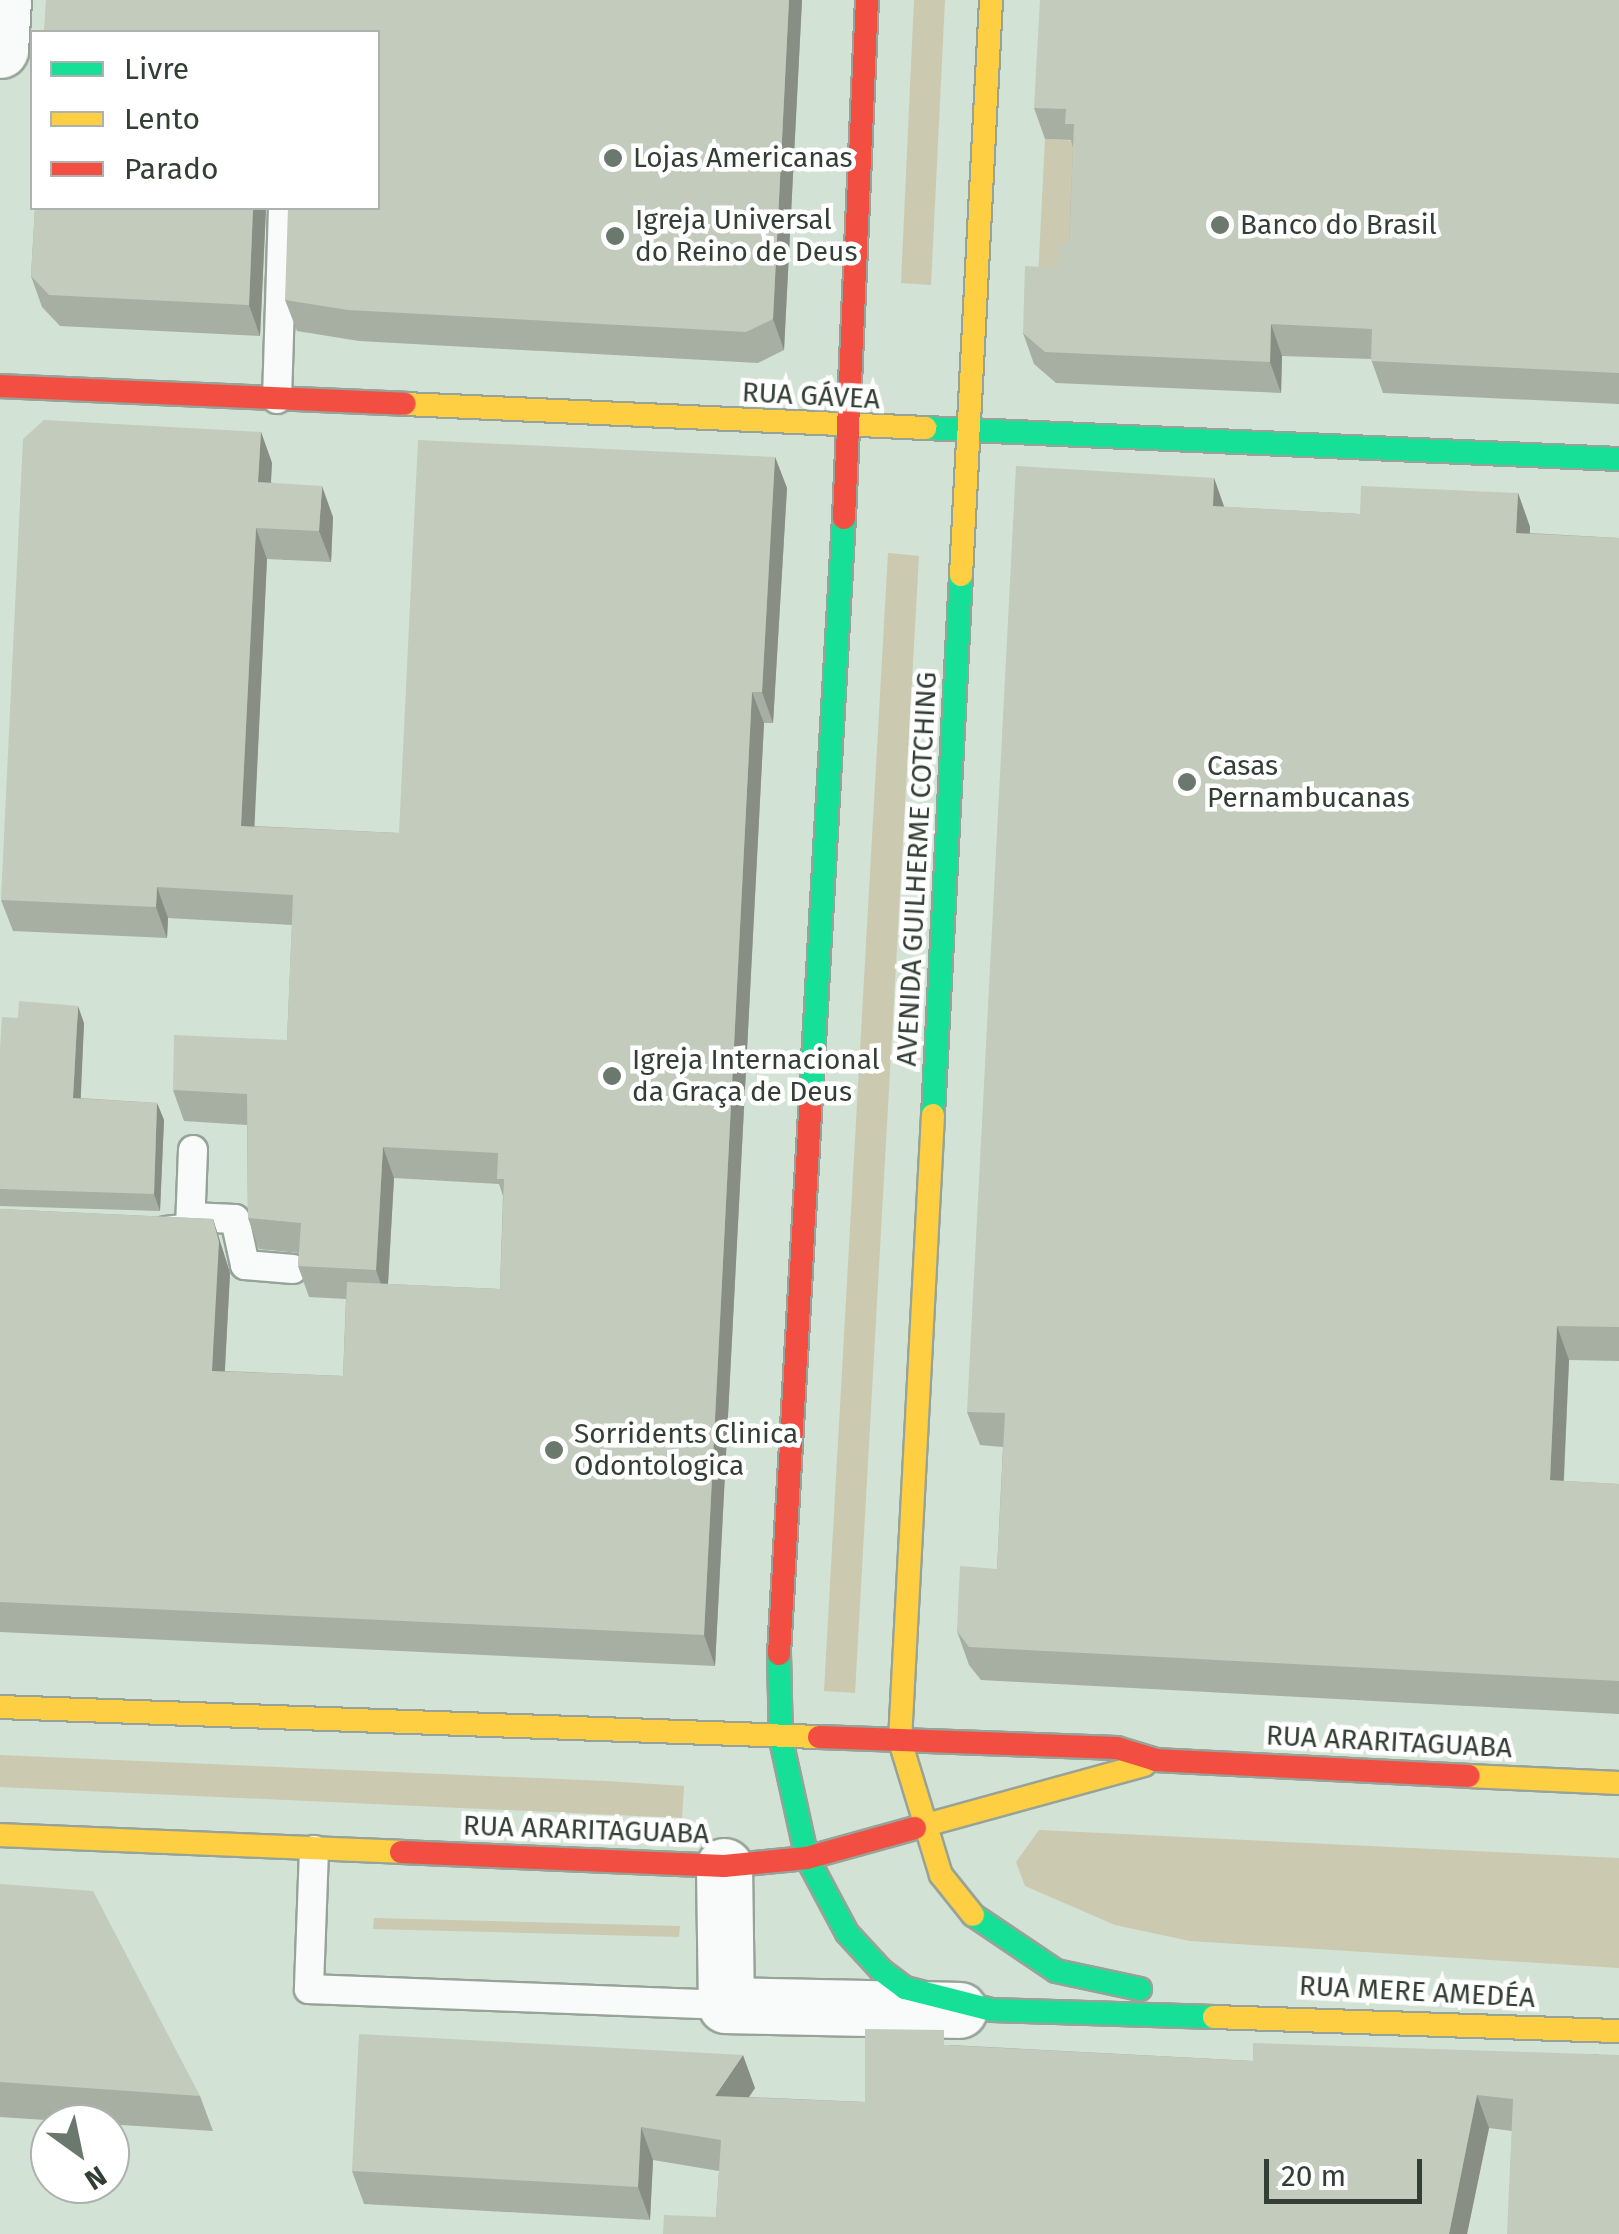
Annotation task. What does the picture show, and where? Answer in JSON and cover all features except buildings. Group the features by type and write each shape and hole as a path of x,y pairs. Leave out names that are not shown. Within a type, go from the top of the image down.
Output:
{"main road":[{"path":"781,1740 778,1666 849,427 867,0"},
{"name":"AVENIDA GUILHERME COTCHING","path":"900,1742 991,0"},
{"name":"RUA GÁVEA","path":"0,386 970,434 1619,459"},
{"name":"RUA ARARITAGUABA","path":"0,1707 781,1740 1117,1748 1156,1760 1619,1784"},
{"name":"RUA MERE AMEDÉA","path":"781,1740 808,1858 848,1933 881,1970 905,1988 992,2010 1619,2032"},
{"name":"RUA MERE AMEDÉA","path":"900,1742 920,1824 949,1886 978,1920 1056,1971 1178,1994 1213,2015"},
{"name":"RUA ARARITAGUABA","path":"0,1835 724,1866 808,1858 1156,1760"}],"street":[{"path":"0,50 2,0"},
{"path":"724,1866 726,2006 992,2010"}],"lane":[{"path":"277,399 283,210"},
{"path":"137,1230 183,1231 191,1217 193,1150"},
{"path":"191,1217 234,1219 245,1265 294,1268"},
{"path":"314,1850 309,1989 726,2006"}],"shaded area":[{"path":"914,0 945,0 931,285 901,283"},
{"path":"1045,139 1077,141 1069,300 1037,298"},
{"path":"888,553 919,556 855,1693 824,1691"},
{"path":"0,1755 684,1786 682,1818 0,1787"},
{"path":"1039,1830 1619,1858 1619,1968 1190,1941 1115,1925 1025,1886 1016,1862"},
{"path":"374,1918 680,1926 679,1937 373,1929"}],"traffic: fast":[{"path":"925,428 1619,459"},
{"path":"811,1095 844,518"},
{"path":"933,1115 961,575"},
{"path":"779,1654 781,1740 807,1858 847,1933 881,1970 905,1988 992,2010 1214,2017"},
{"path":"973,1915 1056,1971 1140,1989"}],"traffic: slow":[{"path":"961,575 991,0"},
{"path":"405,404 925,428"},
{"path":"933,1115 900,1741 941,1875 973,1915"},
{"path":"0,1707 819,1737"},
{"path":"915,1828 1144,1765"},
{"path":"1469,1776 1619,1783"},
{"path":"0,1835 401,1852"},
{"path":"1214,2017 1619,2031"}],"traffic: jam":[{"path":"844,518 867,0"},
{"path":"0,386 405,404"},
{"path":"779,1654 811,1095"},
{"path":"819,1737 1117,1748 1156,1760 1469,1776"},
{"path":"401,1852 724,1866 807,1858 915,1828"}],"place":[{"name":"Lojas Americanas","path":"613,158"},
{"name":"Banco do Brasil","path":"1220,225"},
{"name":"Igreja Universal do Reino de Deus","path":"615,236"},
{"name":"Casas Pernambucanas","path":"1187,782"},
{"name":"Igreja Internacional da Graça de Deus","path":"612,1076"},
{"name":"Sorridents Clinica Odontologica","path":"554,1450"}]}
